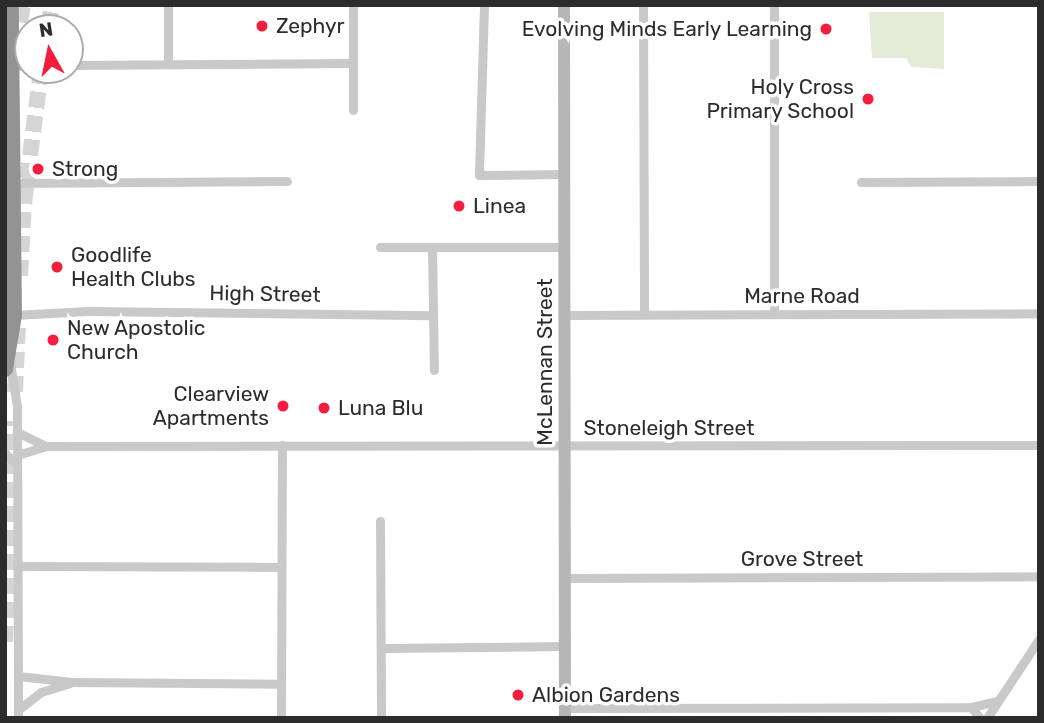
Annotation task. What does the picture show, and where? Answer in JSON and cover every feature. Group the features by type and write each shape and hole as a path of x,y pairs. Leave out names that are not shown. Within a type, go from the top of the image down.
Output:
{"highway":[{"path":"7,362 14,315 8,99 11,5"}],"street":[{"path":"168,5 168,64"},
{"path":"353,5 353,110"},
{"path":"484,5 479,175 564,174"},
{"name":"McLennan Street","path":"564,5 565,713"},
{"path":"643,5 644,314"},
{"path":"774,5 774,313"},
{"path":"84,65 353,62"},
{"path":"12,183 287,181"},
{"path":"861,182 1039,181"},
{"path":"380,247 564,247"},
{"path":"432,247 434,370"},
{"name":"High Street","path":"14,315 32,311 240,311 433,315"},
{"name":"Marne Road","path":"565,315 1039,313"},
{"path":"7,362 17,432 18,714"},
{"name":"Stoneleigh Street","path":"17,432 46,446"},
{"name":"Stoneleigh Street","path":"17,460 46,446 1039,444"},
{"path":"281,718 282,446"},
{"path":"5,453 17,460"},
{"path":"380,521 381,718"},
{"path":"17,566 281,568"},
{"name":"Grove Street","path":"565,578 1039,576"},
{"path":"987,718 1039,639"},
{"path":"381,648 565,646"},
{"path":"18,676 72,682 281,684"},
{"path":"18,714 41,692 72,682"},
{"path":"565,713 971,707 998,701"},
{"path":"971,707 980,718"}],"green space":[{"path":"869,12 944,12 944,69 911,67 906,58 872,58"}],"tunnel":[{"path":"21,14 23,5"},
{"path":"50,14 52,5"},
{"path":"20,276 24,203 39,84"},
{"path":"15,392 18,323"},
{"path":"5,642 14,421"}],"place":[{"name":"Zephyr","path":"262,26"},
{"name":"Evolving Minds Early Learning","path":"826,29"},
{"name":"Holy Cross Primary School","path":"868,99"},
{"name":"Strong","path":"38,169"},
{"name":"Linea","path":"459,206"},
{"name":"Goodlife Health Clubs","path":"57,267"},
{"name":"New Apostolic Church","path":"53,340"},
{"name":"Clearview Apartments","path":"283,406"},
{"name":"Luna Blu","path":"324,408"},
{"name":"Albion Gardens","path":"518,695"}]}
